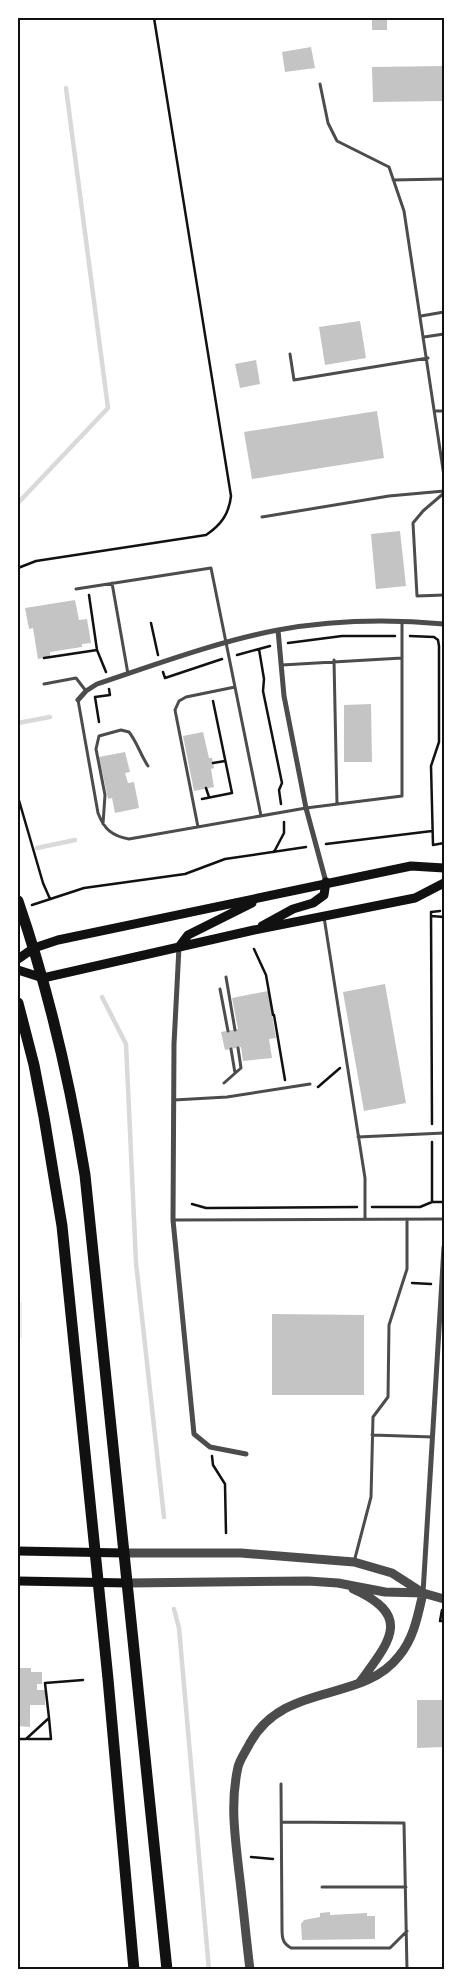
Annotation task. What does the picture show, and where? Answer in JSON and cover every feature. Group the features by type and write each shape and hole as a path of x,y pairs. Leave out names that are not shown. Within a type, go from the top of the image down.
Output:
{"highway":[{"path":"18,901 43,978 74,1111 85,1175 166,1970"},
{"path":"18,1003 34,1065 54,1166 78,1386 134,1970"}],"main road":[{"path":"18,959 34,948 58,940 326,882 411,866 444,868"},
{"path":"254,930 293,910 313,903 324,895 326,882"},
{"path":"18,970 43,978 254,930 415,898 444,883"},
{"path":"179,947 188,935 219,921 262,897"},
{"path":"18,1551 124,1553"},
{"path":"18,1581 128,1583"}],"street":[{"path":"78,700 86,691 97,684 227,643 278,630 340,622 402,620 444,624"},
{"path":"278,630 284,696 306,808 326,882"},
{"path":"179,947 174,1100 174,1220 194,1434 212,1447 246,1454"},
{"path":"250,1969 232,1799 239,1764 254,1737 271,1716 297,1702 360,1683 379,1675 399,1656 415,1629 423,1593 444,1282 444,1247"},
{"path":"124,1553 241,1553 354,1562 392,1573 423,1593"},
{"path":"128,1583 308,1581 338,1583 385,1592 423,1593 444,1599"},
{"path":"338,1583 382,1605 390,1619 391,1633 384,1650 360,1683"}],"lane":[{"path":"320,84 328,123 337,141 389,168 404,211 428,358 444,476"},
{"path":"393,180 444,179"},
{"path":"421,316 444,312"},
{"path":"424,337 444,334"},
{"path":"290,354 294,380 428,358"},
{"path":"436,411 444,411"},
{"path":"262,517 389,496 444,492"},
{"path":"444,492 413,523 417,596 444,595"},
{"path":"76,589 211,568 261,816"},
{"path":"112,583 128,674"},
{"path":"78,700 98,813 103,825 115,836 129,838 306,808 402,796 402,620"},
{"path":"281,665 334,660 402,658"},
{"path":"334,660 337,804"},
{"path":"44,684 76,678 86,691"},
{"path":"198,827 175,710 179,701 186,697 235,687"},
{"path":"103,825 105,795 96,749 99,736 121,730 129,732 135,739 139,754 148,766"},
{"path":"324,916 365,1178 365,1219"},
{"path":"226,978 235,1030"},
{"path":"220,989 228,1031"},
{"path":"224,1083 242,1068 238,1048"},
{"path":"231,1049 236,1074"},
{"path":"174,1100 227,1097 310,1084"},
{"path":"358,1137 444,1133"},
{"path":"354,1562 371,1497 373,1416 388,1397 389,1325 407,1269 407,1219"},
{"path":"174,1220 444,1219"},
{"path":"372,1435 434,1437"},
{"path":"281,1784 282,1939 286,1946 291,1948 390,1948 406,1930"},
{"path":"282,1822 404,1822 407,1970"},
{"path":"322,1888 406,1888"},
{"path":"250,1969 300,1969"}],"path":[{"path":"18,568 36,561 206,535 219,526 230,509 231,496 154,18"},
{"path":"44,658 97,650 88,595"},
{"path":"260,649 264,679 263,691 282,783 279,790 284,833 274,852"},
{"path":"193,801 232,793 211,692"},
{"path":"213,763 225,761"},
{"path":"206,788 208,798"},
{"path":"18,797 42,883 50,898 84,888 185,874 225,859 317,845 432,831 433,844 444,843"},
{"path":"432,1202 431,912 440,911"},
{"path":"431,916 444,917"},
{"path":"254,949 266,975 286,1088"},
{"path":"312,1093 337,1068 347,1067"},
{"path":"192,1204 206,1208 420,1207 432,1202 444,1202"},
{"path":"401,1286 413,1282 429,1284 444,1282"},
{"path":"212,1447 213,1465 225,1484 226,1532"},
{"path":"444,1507 444,1599 440,1621 444,1621"},
{"path":"18,1739 51,1739 45,1683 83,1680"},
{"path":"26,1739 49,1718"},
{"path":"251,1857 273,1857"}],"shaded area":[{"path":"18,1302 22,1302 22,1338 18,1338"}],"building":[{"path":"387,18 387,30 372,30 372,19"},
{"path":"311,47 315,68 285,72 282,52"},
{"path":"444,66 444,101 373,102 372,67"},
{"path":"360,321 366,358 325,365 319,327"},
{"path":"256,360 260,384 240,388 235,364"},
{"path":"377,411 384,458 252,479 244,432"},
{"path":"400,531 406,586 376,589 371,534"},
{"path":"75,600 79,620 87,619 91,643 82,644 82,647 50,652 50,657 38,659 33,628 29,629 25,608"},
{"path":"371,704 372,762 344,762 344,705"},
{"path":"203,732 209,758 212,758 214,768 211,769 214,787 194,791 183,736"},
{"path":"125,752 130,772 125,773 128,783 134,782 139,808 115,813 112,798 108,799 99,757"},
{"path":"385,984 406,1103 364,1111 343,992"},
{"path":"268,991 276,1038 269,1039 272,1058 243,1061 241,1047 225,1050 221,1032 238,1029 232,998"},
{"path":"272,1314 364,1315 364,1395 272,1395"},
{"path":"18,1668 31,1668 31,1672 42,1672 42,1684 37,1684 37,1690 45,1690 45,1705 30,1705 30,1727 18,1726"},
{"path":"417,1700 444,1700 444,1747 417,1748"},
{"path":"330,1912 330,1915 367,1913 367,1916 375,1916 375,1939 302,1940 301,1924 304,1920 320,1917 320,1913"}],"waterway":[{"path":"18,503 108,408 66,88"},
{"path":"18,723 50,717"},
{"path":"37,848 75,840"},
{"path":"102,997 126,1044 136,1263 164,1517"},
{"path":"174,1609 179,1628 209,1970"}]}
